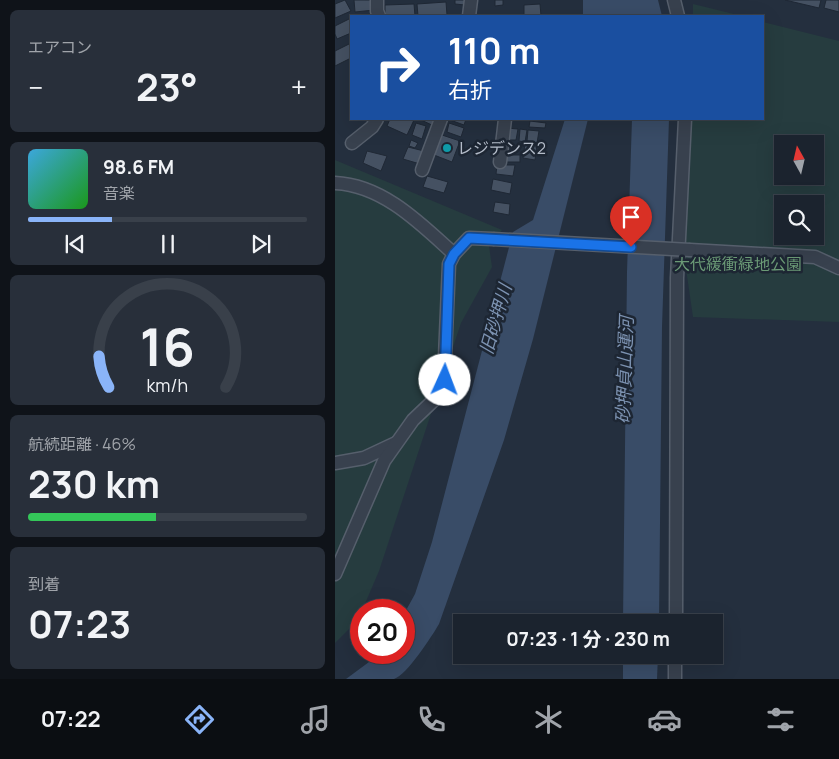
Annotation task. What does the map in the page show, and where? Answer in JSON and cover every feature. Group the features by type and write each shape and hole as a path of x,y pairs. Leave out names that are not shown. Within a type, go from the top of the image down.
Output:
{"street":[{"path":"377,0 379,15"},
{"path":"469,15 471,0"},
{"path":"674,0 678,15"},
{"path":"352,143 372,127 376,120"},
{"path":"422,170 441,120"},
{"path":"500,162 505,120"},
{"path":"676,614 677,278 685,120"},
{"path":"335,183 348,184 374,192 414,218 454,254"},
{"path":"335,574 384,461 413,420 434,400 445,380 449,264 454,254 469,238 815,257 839,268"},
{"path":"335,463 364,458 397,442"},
{"path":"675,664 675,679"}],"green space":[{"path":"693,4 738,15 693,15"},
{"name":"大代緩衝緑地公園","path":"764,22 839,41 839,322 693,317 685,262 689,120 764,120"},
{"path":"335,160 502,230 489,246 492,267 461,323 379,571 367,599 350,599 350,628 335,643"}],"water":[{"path":"583,0 658,0 662,15 583,15"},
{"name":"旧砂押川","path":"565,120 588,120 533,339 504,440 439,624 415,659 415,599 412,599 432,542 513,232 533,220"},
{"path":"632,120 669,120 662,327 659,614 623,614 627,272"},
{"path":"366,664 411,664 394,679 346,679"},
{"path":"623,664 658,664 657,679 623,679"}],"building":[{"path":"345,0 351,11 335,18 335,4"},
{"path":"354,0 372,0 374,10 355,12"},
{"path":"455,0 466,0 465,5 455,4"},
{"path":"495,0 503,0 503,5 495,6"},
{"path":"785,0 821,0 819,8"},
{"path":"826,0 839,0 839,12 824,8"},
{"path":"446,2 447,15 418,15 417,4"},
{"path":"414,4 415,15 385,15 385,5"},
{"path":"540,4 541,15 524,15 524,5"},
{"path":"350,18 350,33 337,39 335,26"},
{"path":"350,44 350,58 335,66 335,51"},
{"path":"390,120 414,120 407,135 387,126"},
{"path":"421,120 437,120 434,126"},
{"path":"450,120 466,120 464,125"},
{"path":"530,121 546,123 545,128 529,127"},
{"path":"416,123 426,126 422,139 412,135"},
{"path":"449,123 464,128 461,137 447,132"},
{"path":"507,128 518,129 516,140 506,140"},
{"path":"520,129 527,130 525,142 519,141"},
{"path":"528,130 539,131 537,143 527,141"},
{"name":"レジデンス2","path":"442,135 460,141 452,162 434,155"},
{"path":"411,140 418,143 415,148 409,146"},
{"path":"525,144 537,145 535,160 523,158"},
{"path":"408,147 424,151 420,164 403,159"},
{"path":"367,151 387,156 381,171 363,163"},
{"path":"506,155 520,155 520,162 506,162"},
{"path":"497,165 515,165 513,176 496,174"},
{"path":"427,176 448,182 444,193 423,187"},
{"path":"493,179 512,183 510,194 491,190"},
{"path":"495,202 510,204 509,215 493,212"}],"place":[{"name":"レジデンス2","path":"447,148"}],"route":[{"path":"445,380 449,264 454,254 469,238 631,247"}],"water label":[{"name":"砂押貞山運河","path":"624,370"}]}
